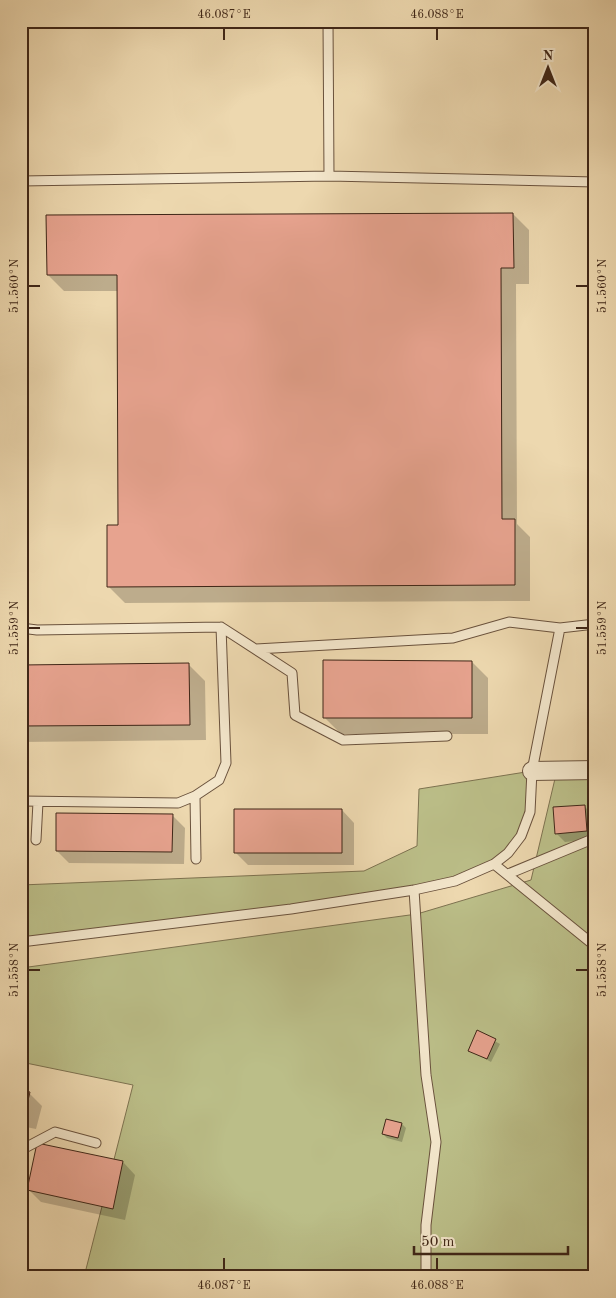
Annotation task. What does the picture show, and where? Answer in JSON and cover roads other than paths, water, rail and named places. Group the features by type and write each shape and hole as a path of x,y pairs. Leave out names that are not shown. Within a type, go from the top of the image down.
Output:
{"street":[{"path":"532,771 595,770"}],"lane":[{"path":"328,21 329,176"},
{"path":"21,181 329,176 594,182 595,217"},
{"path":"256,649 452,638 510,622 560,628 595,624"},
{"path":"21,628 38,630 221,626 292,673 295,715 343,740 447,736"},
{"path":"21,801 178,803 195,796 219,780 226,763 221,626"},
{"path":"21,942 291,909 414,890 455,881 494,864 508,853 520,836 530,812 532,771 560,628"},
{"path":"195,796 196,859"},
{"path":"36,840 38,802"},
{"path":"508,874 595,838"},
{"path":"494,864 595,946"},
{"path":"414,890 426,1074 436,1142 426,1225 426,1277"},
{"path":"21,1150 55,1132 96,1143"}]}
